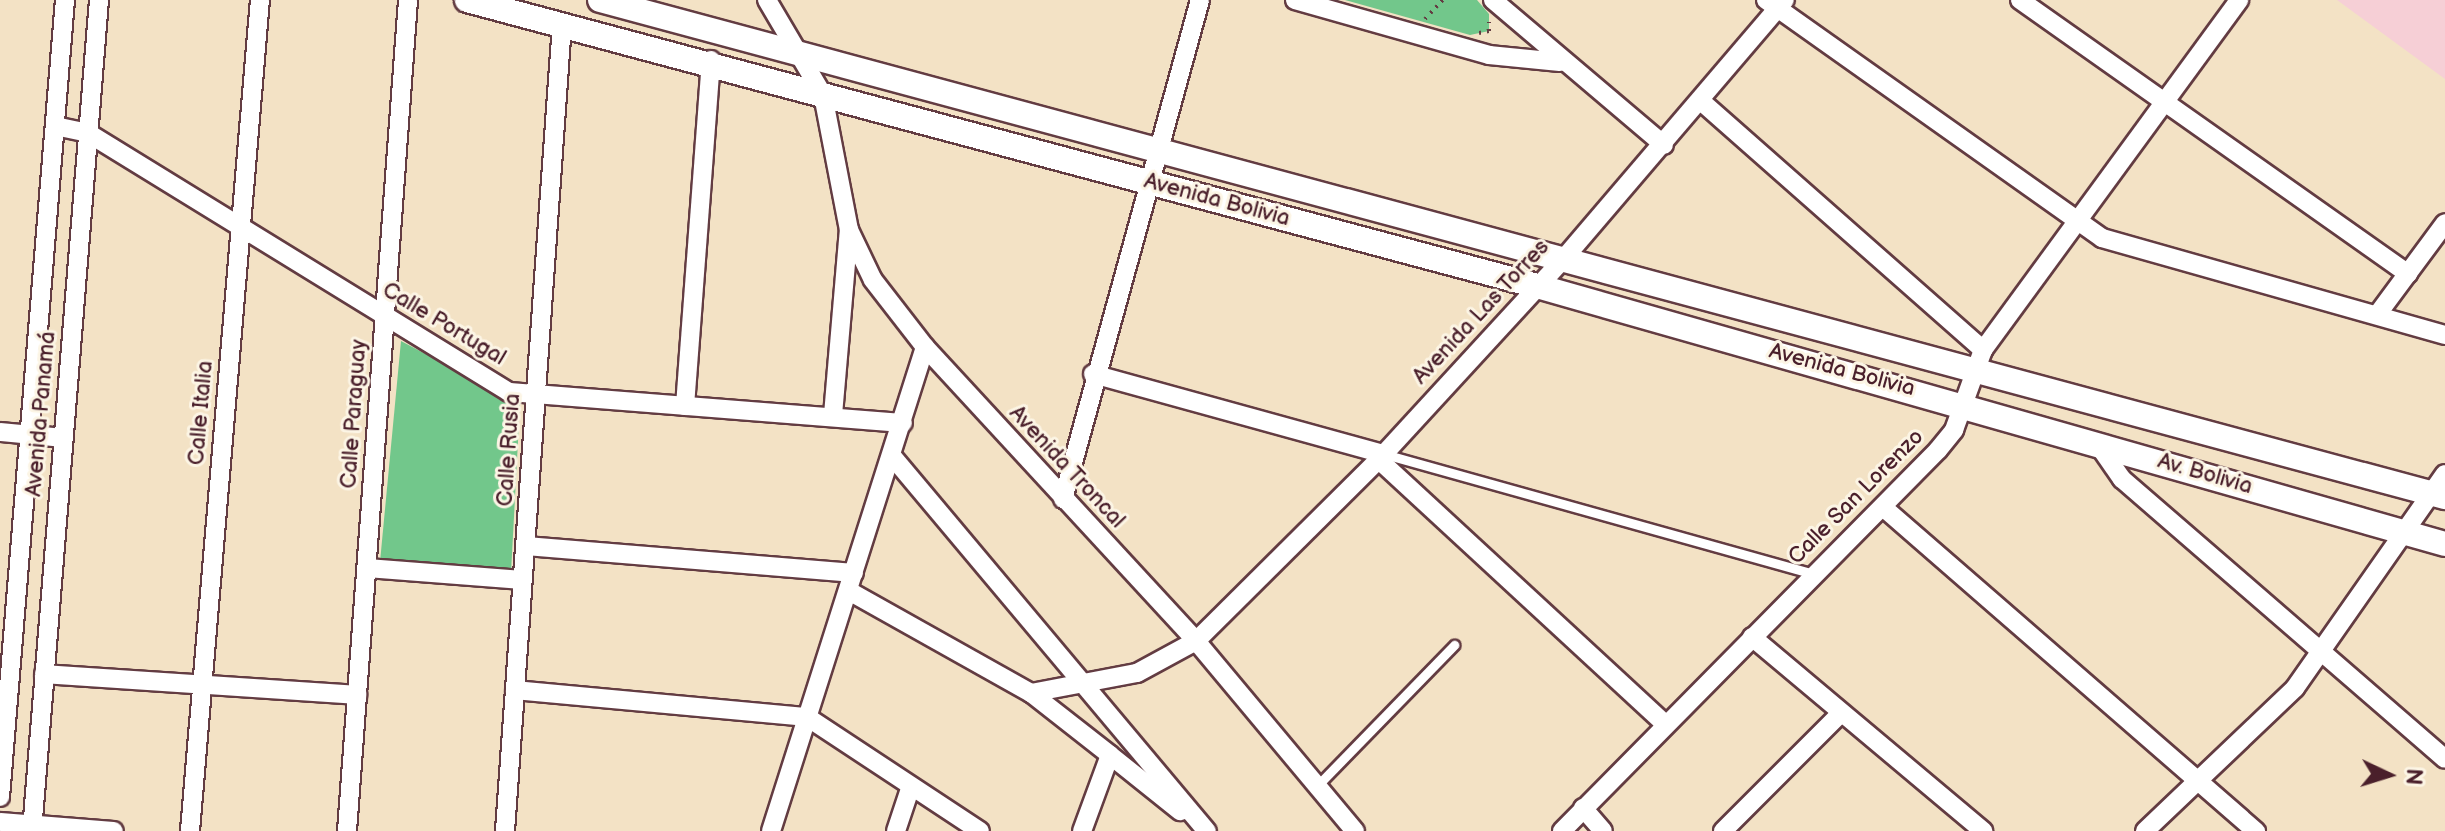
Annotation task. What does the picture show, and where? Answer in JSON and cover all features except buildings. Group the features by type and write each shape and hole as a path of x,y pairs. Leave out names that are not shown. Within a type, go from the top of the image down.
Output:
{"street":[{"path":"0,797 65,0"},
{"name":"Avenida Panamá","path":"32,828 99,0"},
{"name":"Calle Italia","path":"190,831 260,0"},
{"name":"Calle Paraguay","path":"347,831 408,0"},
{"name":"Avenida Bolivia","path":"467,0 711,60 823,95 1965,404"},
{"name":"Avenida Bolivia","path":"600,0 1161,153 1980,362"},
{"name":"Avenida Troncal","path":"767,0 823,95 849,230 873,280 925,347 1196,641 1355,831"},
{"path":"1063,499 1093,374 1161,153 1200,0"},
{"path":"1295,0 1489,55 1560,62"},
{"path":"1493,0 1560,62 1664,145"},
{"path":"2020,0 2408,274"},
{"name":"Calle San Lorenzo","path":"1562,831 1938,450 1965,404 1980,362 2080,222 2168,107 2239,0"},
{"path":"1776,3 1929,109 2080,222 2142,255 2445,335"},
{"name":"Avenida Las Torres","path":"1031,693 1085,686 1137,673 1196,641 1381,456 1566,256 1702,102 1776,3"},
{"name":"Calle Rusia","path":"505,831 562,24"},
{"path":"685,406 711,60"},
{"path":"1702,102 1980,362"},
{"name":"Calle Portugal","path":"55,126 88,133 509,392 833,415 903,423"},
{"path":"2377,315 2445,223"},
{"path":"833,415 849,230"},
{"path":"771,831 925,347"},
{"name":"Av. Bolivia","path":"1980,362 2440,488"},
{"path":"1093,374 1381,456 1665,724"},
{"name":"Av. Bolivia","path":"1965,404 2445,544"},
{"path":"0,432 63,438"},
{"path":"2097,443 2122,479 2445,759"},
{"path":"892,456 1206,831"},
{"path":"2145,831 2199,782 2321,654 2403,532 2440,488"},
{"path":"1884,508 2256,831"},
{"path":"526,546 852,582 1031,693 1206,831"},
{"path":"367,568 523,580"},
{"path":"1752,637 1838,716 1983,831"},
{"path":"44,674 357,695"},
{"path":"515,690 807,717 980,831"},
{"path":"1723,831 1838,716"},
{"path":"1082,831 1110,755"},
{"path":"896,831 911,786"},
{"path":"1583,808 1603,831"},
{"path":"0,822 32,828 114,831"}],"lane":[{"path":"1381,456 1813,574"},
{"path":"1316,787 1454,645"}],"shaded area":[{"path":"2337,0 2445,0 2445,79"}],"green space":[{"path":"1345,0 1477,0 1489,14 1489,31 1470,35"},
{"path":"401,341 520,404 511,573 380,562"}]}
